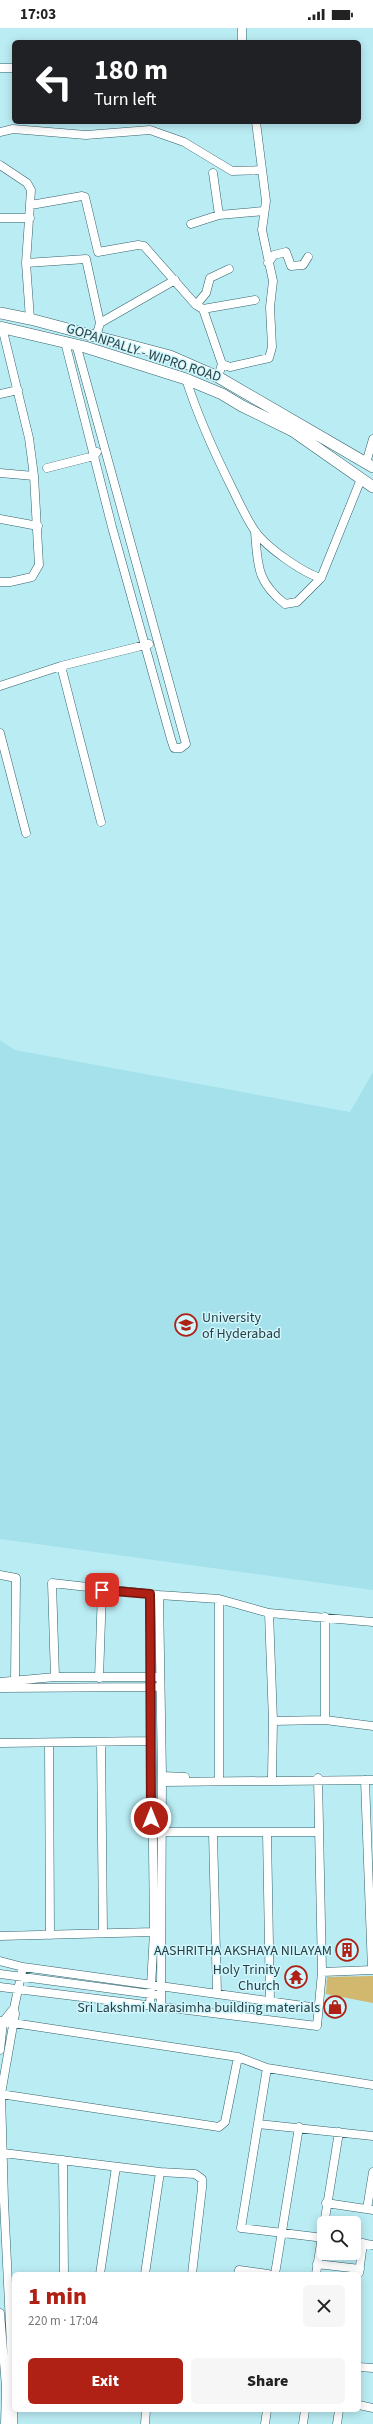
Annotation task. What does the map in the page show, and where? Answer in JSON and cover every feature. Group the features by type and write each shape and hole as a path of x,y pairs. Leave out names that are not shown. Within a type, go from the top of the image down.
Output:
{"main road":[{"name":"GOPANPALLY - WIPRO ROAD","path":"0,313 30,319 96,338 170,356 218,377 370,465"},
{"name":"GOPANPALLY - WIPRO ROAD","path":"1,327 76,344 186,379 222,394 242,406 293,431 361,480 373,486"}],"street":[{"path":"242,28 242,40"},
{"path":"0,68 12,68"},
{"path":"222,364 230,366 269,358 272,348 270,307 273,281 262,230 266,201 256,124"},
{"path":"0,132 13,129 86,135 150,130 184,142 232,171 262,170"},
{"path":"0,165 27,183 31,190 26,263 30,319"},
{"path":"213,173 219,215"},
{"path":"31,205 85,197 98,252"},
{"path":"191,224 219,215 264,211"},
{"path":"0,218 30,218"},
{"path":"26,263 86,259 98,252 138,245 144,246 200,307 222,364 218,377"},
{"path":"268,263 274,254 286,252 291,266 303,265 308,257"},
{"path":"86,259 100,323 96,338"},
{"path":"200,307 210,278 230,269"},
{"path":"100,323 175,280"},
{"path":"200,307 255,300"},
{"path":"0,582 10,582 32,577 40,566 34,476 29,438 1,327"},
{"path":"65,342 94,456 174,748 181,748 186,744 76,344"},
{"path":"186,379 197,415 255,532 259,571 275,596 285,604 297,602 321,578 361,480"},
{"path":"0,394 18,390"},
{"path":"370,465 373,439"},
{"path":"47,468 94,456 103,445"},
{"path":"0,473 34,476"},
{"path":"0,519 38,526"},
{"path":"255,532 283,556 321,578"},
{"path":"0,686 61,666 157,642"},
{"path":"61,666 100,822"},
{"path":"0,733 26,833"},
{"path":"0,1576 16,1578 15,1681"},
{"path":"55,1677 52,1583 102,1590 220,1599 269,1613 373,1622"},
{"path":"99,1678 102,1590"},
{"path":"150,1594 151,1832 154,1932 152,1994 150,2004"},
{"path":"159,1595 159,1687 162,1779 163,1987 161,2006"},
{"path":"219,1777 220,1599"},
{"path":"269,1613 273,1721 272,1777"},
{"path":"325,1617 325,1720"},
{"path":"0,1682 55,1677 159,1677"},
{"path":"0,1688 159,1687"},
{"path":"273,1721 325,1720 373,1726"},
{"path":"0,1743 151,1741"},
{"path":"101,1742 103,1932"},
{"path":"48,1743 50,1935"},
{"path":"162,1779 219,1777 318,1779"},
{"path":"151,1778 370,1779 373,1970 322,1972"},
{"path":"0,1987 150,2004 317,2026 322,1972 318,1779"},
{"path":"151,1832 319,1832"},
{"path":"267,1832 270,2001"},
{"path":"213,1833 217,1993"},
{"path":"0,1936 103,1932 154,1932"},
{"path":"0,1961 23,1967 318,2008"},
{"path":"13,2424 8,2391 3,2328 3,2153 1,2094 15,2014 14,2008 17,1989 23,1967"},
{"path":"0,1974 162,1996"},
{"path":"0,2050 2,2022 14,2008"},
{"path":"2,2022 12,2025 238,2057 267,2068 373,2084"},
{"path":"1,2094 219,2127 225,2122 238,2057"},
{"path":"267,2068 241,2228 317,2236"},
{"path":"258,2124 373,2136"},
{"path":"276,2272 299,2128"},
{"path":"324,2216 339,2132"},
{"path":"3,2153 160,2172 195,2174 202,2179 192,2272"},
{"path":"63,2160 64,2272"},
{"path":"100,2272 116,2167"},
{"path":"146,2272 160,2172"},
{"path":"326,2203 370,2209 373,2172"},
{"path":"317,2264 359,2271 363,2243 373,2245"},
{"path":"316,2272 318,2260"},
{"path":"238,2272 239,2270 254,2272"},
{"path":"0,2313 3,2328"},
{"path":"361,2367 373,2368"},
{"path":"5,2424 8,2391"},
{"path":"361,2405 373,2408"},
{"path":"144,2424 146,2412"},
{"path":"265,2424 267,2412"},
{"path":"303,2424 305,2412"},
{"path":"337,2424 339,2412"}],"shaded area":[{"name":"University of Hyderabad","path":"0,1040 15,1050 350,1112 373,1072 373,1590 0,1539"},
{"path":"373,1976 373,2003 326,1994 327,1977"}],"place":[{"name":"University of Hyderabad","path":"186,1325"},
{"name":"AASHRITHA AKSHAYA NILAYAM","path":"347,1950"},
{"name":"Holy Trinity Church","path":"296,1977"},
{"name":"Sri Lakshmi Narasimha building materials","path":"335,2007"}],"route":[{"path":"102,1590 150,1594 151,1818"}]}
